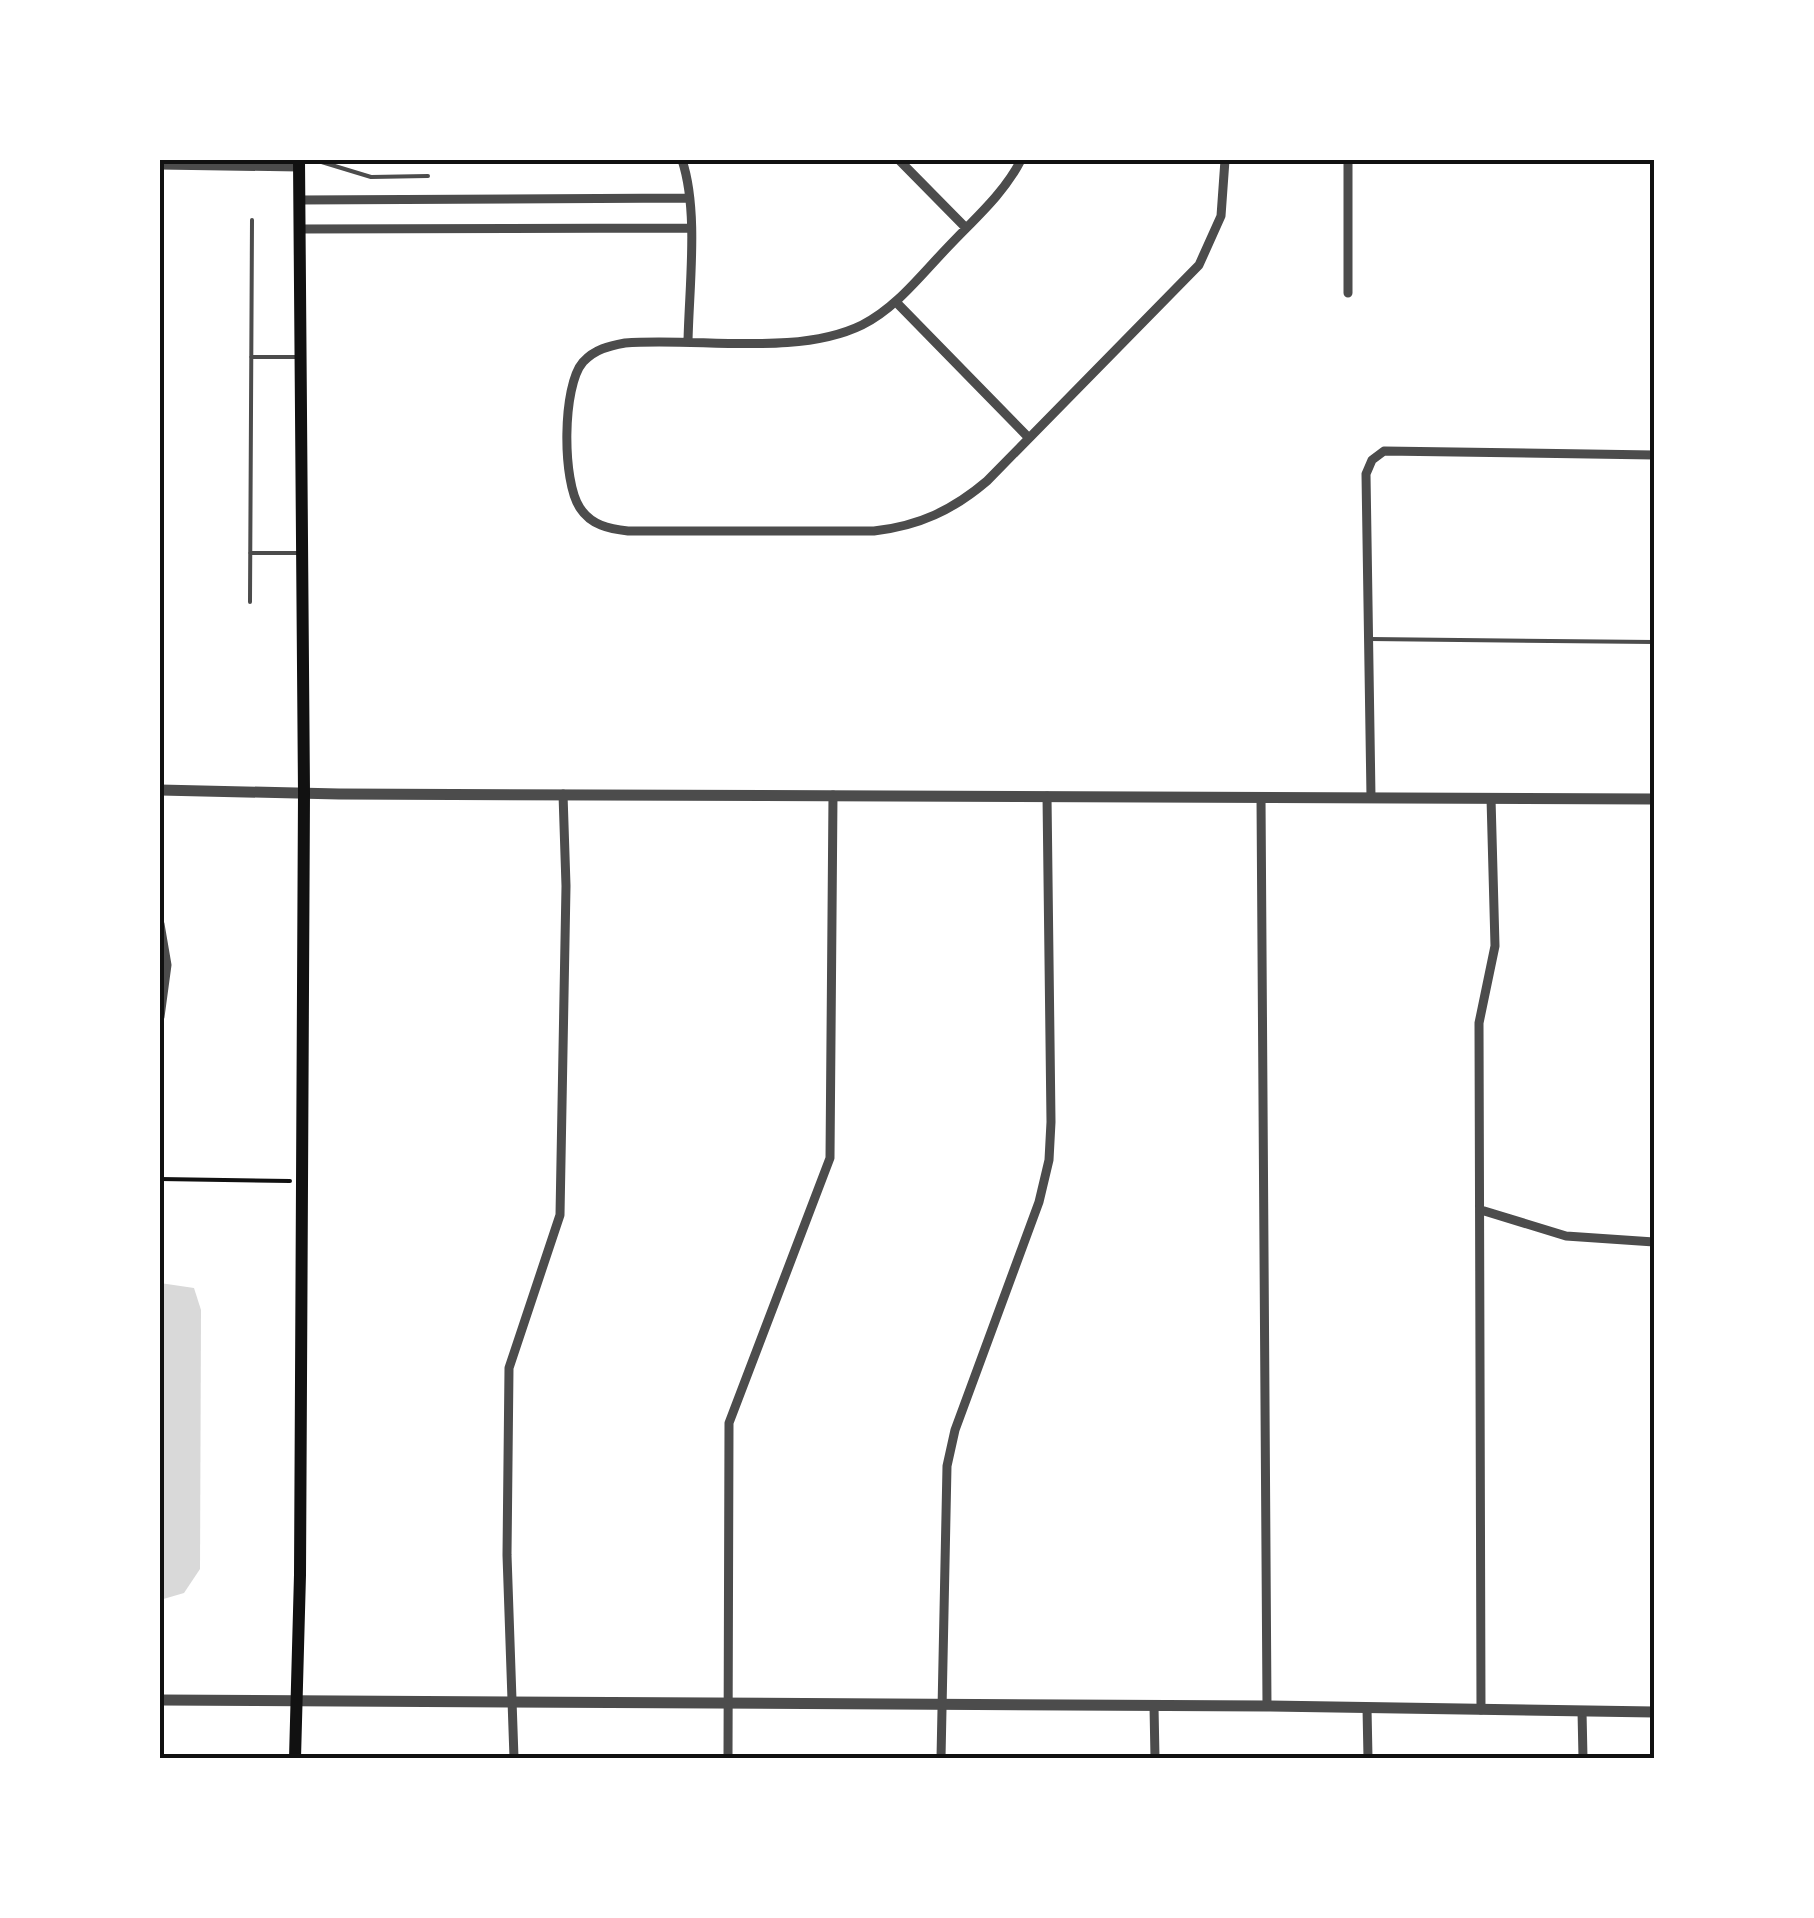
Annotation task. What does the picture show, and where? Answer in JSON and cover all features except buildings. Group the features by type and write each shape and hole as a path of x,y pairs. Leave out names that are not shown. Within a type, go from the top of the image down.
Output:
{"main road":[{"path":"295,1758 304,793 298,164"}],"street":[{"path":"682,160 688,177 690,228 688,342"},
{"path":"899,160 966,228"},
{"path":"1021,160 993,200 896,302 862,325 814,341 647,341 602,348 583,362 572,381 568,465 573,496 594,522 628,531 896,528 936,516 964,501 987,481 1199,265 1221,216 1225,160"},
{"path":"1348,160 1348,293"},
{"path":"160,166 298,164"},
{"path":"299,200 688,198"},
{"path":"299,230 690,228"},
{"path":"896,302 1027,436"},
{"path":"1371,796 1366,474 1372,460 1384,451 1654,456"},
{"path":"160,790 1654,799"},
{"path":"514,1758 508,1556 509,1368 560,1215 564,794"},
{"path":"728,1758 729,1422 830,1158 833,795"},
{"path":"941,1758 947,1466 955,1430 1040,1202 1049,1160 1047,796"},
{"path":"1261,797 1267,1706"},
{"path":"1481,1710 1479,1023 1495,946 1490,798"},
{"path":"160,924 166,982 160,1016"},
{"path":"1481,1210 1566,1236 1654,1242"},
{"path":"160,1700 1654,1712"},
{"path":"1154,1706 1155,1758"},
{"path":"1366,1708 1368,1758"},
{"path":"1582,1711 1582,1758"}],"lane":[{"path":"315,160 371,177 428,176"},
{"path":"250,602 252,220"},
{"path":"251,357 298,358"},
{"path":"250,553 301,553"},
{"path":"1370,639 1654,642"}],"path":[{"path":"160,1179 302,1181"}],"shaded area":[{"path":"160,1283 194,1288 201,1310 200,1569 184,1593 160,1600"}]}
